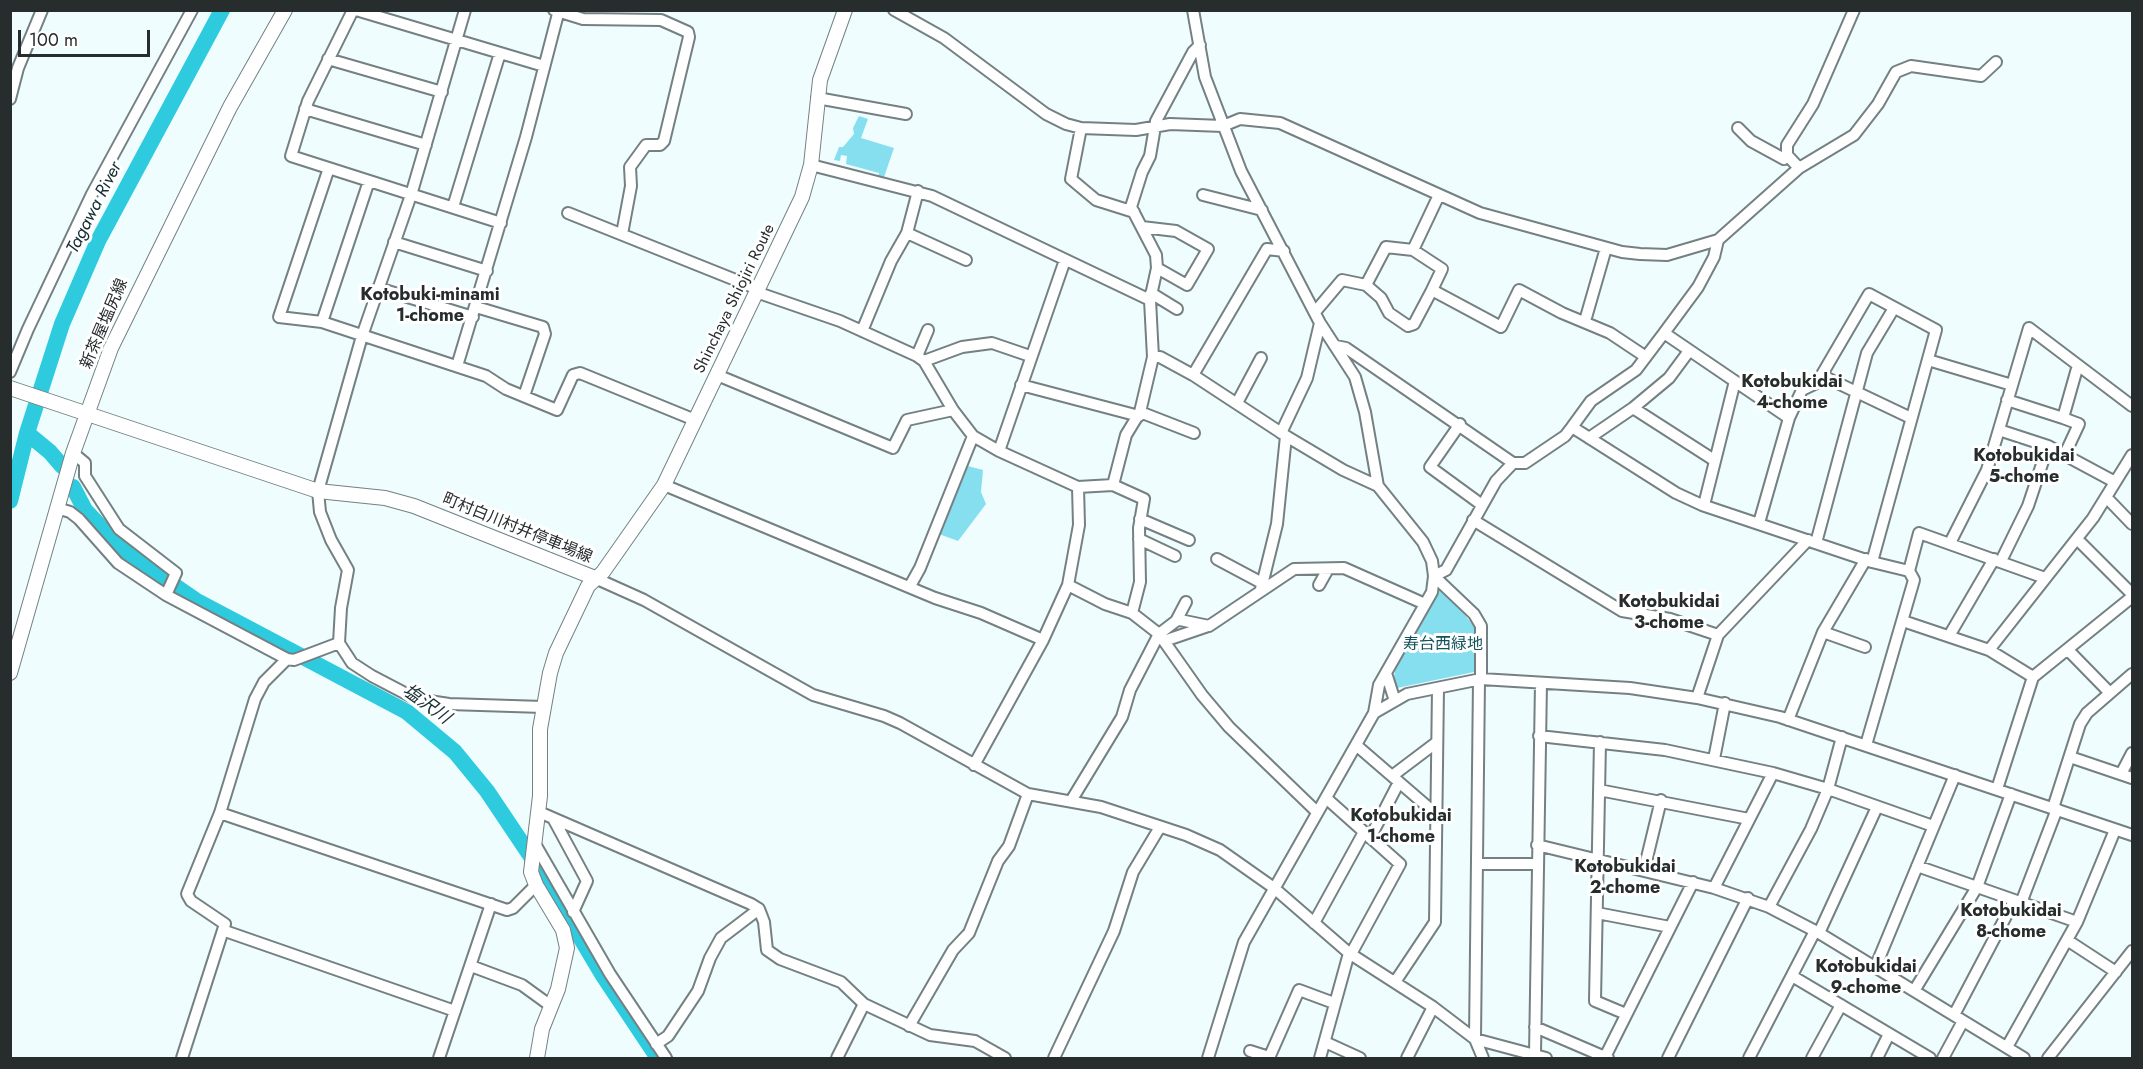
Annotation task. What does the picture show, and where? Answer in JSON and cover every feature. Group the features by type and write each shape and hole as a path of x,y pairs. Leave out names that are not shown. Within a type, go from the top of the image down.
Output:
{"main road":[{"name":"新茶屋塩尻線","path":"10,674 73,453 81,413 136,293 230,107 285,10"},
{"name":"Shinchaya Shiojiri Route","path":"596,578 631,534 664,485 802,197 811,165 817,98 825,63 845,10"},
{"name":"町村白川村井停車場線","path":"10,388 318,491 385,498 414,506 596,578 588,586 556,653 543,707 539,812 531,867 536,885 566,937 566,958 542,1029 537,1059"}],"street":[{"path":"10,99 21,60 42,10"},
{"path":"10,372 92,194 192,10"},
{"path":"501,223 291,156 305,109 354,10 544,66"},
{"path":"334,644 348,570 331,540 320,512 318,491 362,336 411,195 465,10"},
{"path":"894,10 944,38 1046,114 1082,128 1136,130 1170,124 1223,126 1240,119 1280,123 1490,216 1606,248 1640,254 1667,255 1718,240 1799,168 1854,135 1878,104 1896,72 1911,66 1981,76 1996,62"},
{"path":"1192,10 1205,77 1241,171 1320,323 1336,346 1361,393 1378,486"},
{"path":"1799,168 1787,156 1787,146 1813,104 1833,53 1854,10"},
{"path":"456,366 475,312 501,223 557,11 583,20 662,15 688,32 689,37 664,141 660,145 646,145 630,167 631,186 622,234"},
{"path":"1113,484 1126,435 1139,414 1153,357 1150,296 1157,267 1156,255 1131,207 1142,172 1150,156 1154,128 1192,52 1200,45"},
{"path":"453,207 501,52"},
{"path":"328,59 442,92"},
{"path":"817,98 906,114"},
{"path":"305,109 426,145"},
{"path":"1082,128 1071,179 1096,200 1134,212"},
{"path":"1738,128 1751,141 1784,159 1787,156"},
{"path":"811,165 918,191 1065,260 1177,308"},
{"path":"329,168 279,317 322,322 486,376 557,410 573,375 580,373 695,420"},
{"path":"322,322 369,181"},
{"path":"862,331 891,261 907,232 918,191"},
{"path":"1209,193 1262,210"},
{"path":"1413,250 1439,195"},
{"path":"568,213 757,291 862,331 920,358 953,410 973,436 999,451 1078,487 1113,484 1143,499 1139,539 1140,582 1132,613"},
{"path":"1142,227 1176,231 1208,249 1187,285 1157,267"},
{"path":"907,232 966,260"},
{"path":"1336,346 1346,348 1460,424 1513,463 1526,463 1565,436 1591,401 1636,370 1698,287 1714,257 1718,240"},
{"path":"394,242 486,271"},
{"path":"1315,312 1342,280 1366,285 1382,297 1389,313 1408,326 1414,324 1442,269 1413,250 1386,247 1366,285"},
{"path":"1585,321 1606,248"},
{"path":"1193,375 1267,249 1284,251"},
{"path":"999,451 1065,260"},
{"path":"378,288 543,327 545,334 524,396"},
{"path":"1432,290 1501,327 1519,290 1610,333 1646,357"},
{"path":"1788,720 1823,632 1869,561 1936,330 1869,294 1817,383"},
{"path":"1697,698 1718,635 1812,542 1867,353 1893,308"},
{"path":"1262,586 1277,524 1284,434 1307,378 1320,323"},
{"path":"1950,543 1980,487 2029,328 2133,406"},
{"path":"920,358 928,330"},
{"path":"1664,333 1789,418"},
{"path":"920,358 962,347 992,343 1030,356"},
{"path":"1588,438 1633,408 1669,378 1689,351"},
{"path":"1153,357 1160,357 1193,375 1342,470 1378,486 1423,542 1432,561 1434,576 1432,592 1379,685 1374,713 1244,942 1208,1059"},
{"path":"1237,403 1261,358"},
{"path":"1928,360 2012,385"},
{"path":"2063,418 2078,365"},
{"path":"717,375 893,448 907,420 953,410"},
{"path":"1759,523 1789,418 1802,390 1827,378 1855,394 1911,418"},
{"path":"1704,505 1734,381"},
{"path":"1021,385 1189,428"},
{"path":"2007,400 2079,424 2065,454"},
{"path":"1633,408 1714,460"},
{"path":"1460,424 1430,468 1482,505"},
{"path":"1572,427 1676,493 1812,542 1909,572 1914,580 1904,621 1866,745"},
{"path":"1999,430 2048,446 2115,482"},
{"path":"910,586 920,568 973,436"},
{"path":"1949,636 1998,560 2028,506 2048,446"},
{"path":"73,453 85,463 85,476 119,529 176,573 166,595"},
{"path":"1989,650 2077,539 2133,455"},
{"path":"1434,576 1446,570 1496,481 1513,463"},
{"path":"664,485 1043,639"},
{"path":"974,765 1043,639 1068,585 1079,525 1078,487"},
{"path":"2106,497 2133,524"},
{"path":"57,508 70,512 79,519 118,563 166,595 290,660"},
{"path":"1140,519 1189,540"},
{"path":"1473,520 1622,611 1670,620 1718,635"},
{"path":"1909,572 1919,532 2045,578"},
{"path":"1139,539 1175,556"},
{"path":"1996,789 2032,677 2133,596 2077,539"},
{"path":"1217,559 1262,586"},
{"path":"1319,585 1328,568"},
{"path":"1162,637 1209,626 1262,586 1294,569 1344,568 1425,604"},
{"path":"1434,576 1474,615 1481,626 1475,1039 1483,1059"},
{"path":"596,578 644,600 813,695 884,716 1028,794 1101,807 1220,850 1274,888 1350,953 1433,1007 1475,1039 1535,1054 1546,1059"},
{"path":"1068,585 1105,604 1132,613 1162,637 1202,695 1229,727 1317,812"},
{"path":"1071,801 1122,717 1130,690 1186,602"},
{"path":"1176,621 1209,626"},
{"path":"1904,621 1989,650 2032,677"},
{"path":"1823,632 1865,647"},
{"path":"182,1059 225,931 225,924 191,900 187,894 220,813 255,699 264,682 290,660 334,644"},
{"path":"334,644 352,663 416,699 449,705 543,707"},
{"path":"2068,650 2110,693"},
{"path":"1386,673 1395,701"},
{"path":"1943,1059 1958,1018 2017,902 2055,809 2080,724 2087,713 2133,675"},
{"path":"1374,713 1407,694 1480,680 1630,688 1697,698 1725,703 1842,737 2133,836"},
{"path":"1535,1054 1540,683"},
{"path":"1395,982 1435,922 1438,687"},
{"path":"1714,759 1725,703"},
{"path":"1539,736 1600,742 1714,759 1828,789 1933,826"},
{"path":"1769,907 1811,829 1828,789 1842,737"},
{"path":"1314,922 1367,835 1396,779 1437,742"},
{"path":"1600,742 1595,1001 1626,1014"},
{"path":"1356,745 1436,814"},
{"path":"2121,774 2133,753"},
{"path":"2070,757 2133,778"},
{"path":"1714,888 1773,773"},
{"path":"1875,968 1954,775"},
{"path":"1599,790 1661,800 1749,819"},
{"path":"909,1026 953,950 969,933 999,861 1009,846 1028,794"},
{"path":"1914,992 1977,886 2011,794"},
{"path":"1320,1059 1350,953 1400,864 1326,798"},
{"path":"1644,870 1661,800"},
{"path":"1749,1059 1817,932 1877,807"},
{"path":"539,812 759,909 764,922 767,950 780,959 841,982 864,1004 930,1035 975,1041 1005,1059"},
{"path":"220,813 507,910 513,908 536,885"},
{"path":"554,820 587,881 573,912"},
{"path":"1054,1059 1114,930 1133,872 1160,827"},
{"path":"2007,1047 2077,922 2115,830"},
{"path":"535,845 573,912 666,1059"},
{"path":"1537,846 1693,882 1748,898 1769,907 1817,932 2024,1059"},
{"path":"1479,864 1537,864"},
{"path":"1917,866 2077,922"},
{"path":"1535,1027 1606,1058 1693,882"},
{"path":"1668,1059 1748,898"},
{"path":"439,1059 491,904"},
{"path":"656,1044 668,1036 698,991 710,958 722,938 759,909"},
{"path":"1597,913 1670,927"},
{"path":"225,931 455,1011"},
{"path":"2067,940 2116,972"},
{"path":"2048,1059 2133,951"},
{"path":"471,966 522,985 551,1006"},
{"path":"1792,976 1930,1059"},
{"path":"1250,1051 1269,1058 1299,990 1334,1003"},
{"path":"837,1059 864,1004"},
{"path":"1812,1059 1841,1005"},
{"path":"1407,1059 1433,1007"},
{"path":"1877,1059 1889,1034"},
{"path":"1324,1041 1360,1059"}],"green space":[{"path":"859,116 868,119 861,138 894,148 883,180 878,178 879,173 846,164 847,156 841,155 840,161 834,160 839,147 843,147 854,134 853,128"},
{"path":"964,465 983,470 981,492 986,504 958,541 936,533"},
{"name":"寿台西緑地","path":"1440,589 1459,607 1475,628 1474,672 1397,688 1394,679 1395,669"}],"waterway":[{"name":"Tagawa River","path":"10,501 27,433 62,324 98,241 222,10"},
{"name":"塩沢川","path":"27,433 50,452 62,466"},
{"name":"塩沢川","path":"73,487 85,510 118,545 152,570 197,601 407,712 455,752 487,791 540,870 602,974 658,1058"}],"district":[{"name":"Kotobuki-minami 1-chome","path":"430,306"},
{"name":"Kotobukidai 4-chome","path":"1792,394"},
{"name":"Kotobukidai 5-chome","path":"2024,467"},
{"name":"Kotobukidai 3-chome","path":"1669,613"},
{"name":"Kotobukidai 1-chome","path":"1401,827"},
{"name":"Kotobukidai 2-chome","path":"1625,878"},
{"name":"Kotobukidai 8-chome","path":"2011,922"},
{"name":"Kotobukidai 9-chome","path":"1866,978"}]}
